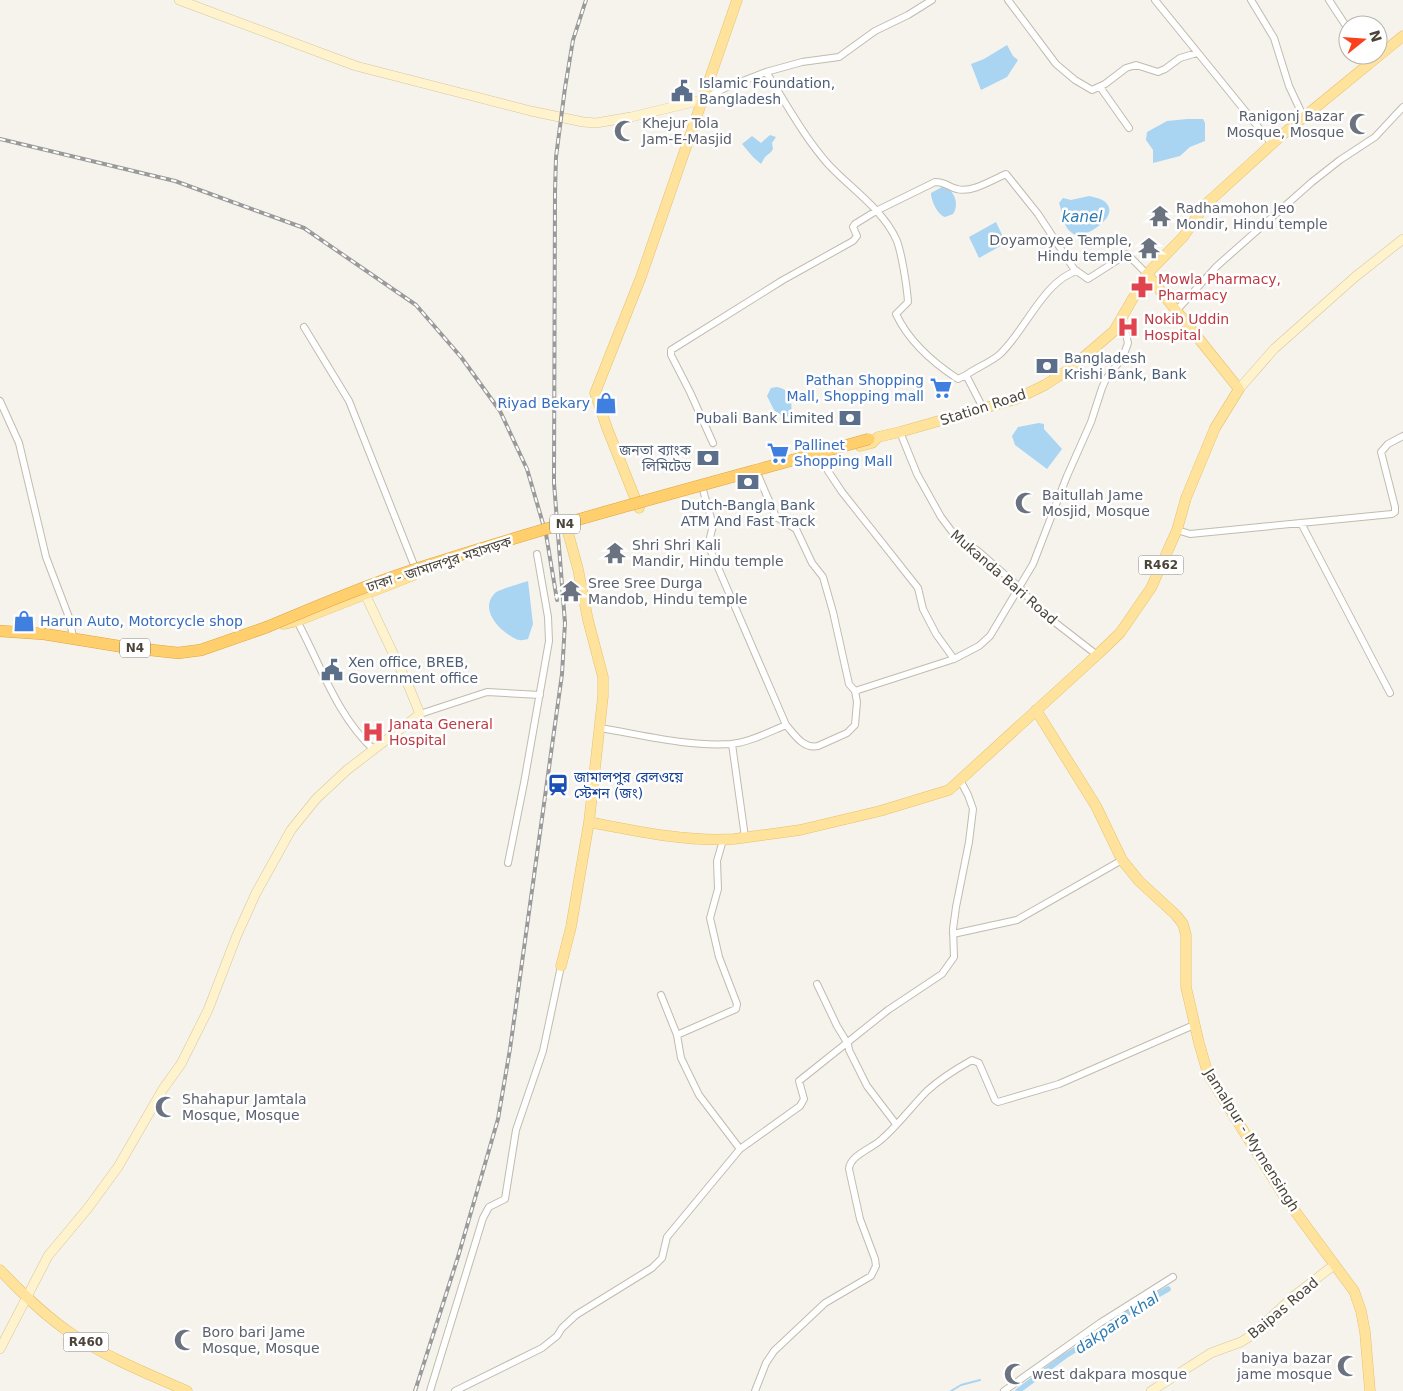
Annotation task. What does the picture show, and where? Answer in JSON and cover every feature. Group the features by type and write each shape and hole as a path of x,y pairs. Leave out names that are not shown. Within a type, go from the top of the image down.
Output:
{"highway":[{"name":"ঢাকা - জামালপুর মহাসড়ক","path":"0,631 44,634 124,647 178,653 201,650 267,627 418,568 534,533 873,438"}],"main road":[{"path":"179,0 356,66 535,112 583,122 596,123 631,117 702,100"},
{"path":"639,508 595,393 641,277 737,0"},
{"name":"Station Road","path":"1388,47 1403,36"},
{"name":"Station Road","path":"267,627 297,621 417,574 639,508 872,443 873,438 1016,399 1045,385 1071,368 1114,331 1147,274 1183,238 1205,204 1364,65"},
{"path":"1147,274 1239,389 1274,349 1355,277 1403,239"},
{"name":"R462","path":"1036,710 1120,633 1151,588 1177,530 1186,498 1215,428 1239,389"},
{"path":"562,966 571,928 589,822 600,728 603,677 567,529"},
{"path":"0,1348 48,1256 118,1167 162,1089 181,1064 208,1010 237,935 256,893 291,830 316,798 347,770 420,714 365,594"},
{"path":"589,822 657,835 723,840 800,830 880,811 949,790 1036,710"},
{"name":"Jamalpur - Mymensingh","path":"1036,710 1096,806 1122,860 1139,881 1176,915 1183,924 1186,935 1186,987 1194,1025 1208,1074 1286,1199 1354,1292 1361,1311 1365,1332 1370,1391"},
{"name":"Baipas Road","path":"1151,1391 1211,1352 1241,1342 1252,1335 1294,1296 1334,1265"},
{"name":"R460","path":"0,1270 27,1298 72,1334 125,1364 186,1391"}],"street":[{"path":"702,100 725,88 766,72 802,62 839,57 875,30 908,15 932,0"},
{"path":"1008,0 1056,64 1075,80 1092,90 1100,87 1126,68 1136,65 1158,72 1165,70 1180,58 1197,53"},
{"path":"1154,0 1272,144"},
{"path":"1251,0 1274,38 1289,86 1304,118"},
{"path":"1329,0 1339,15"},
{"path":"766,72 828,164 876,211 890,228 897,243 908,302 896,314 903,328 920,349 938,366 958,379 999,355 1018,333 1038,303 1060,280 1069,274 1077,272"},
{"path":"1100,87 1129,128"},
{"path":"1176,311 1217,266 1312,182 1340,160 1375,137 1403,107"},
{"path":"714,443 671,355 671,350 853,241 857,236 853,227 855,224 876,211 935,182 942,182 955,189 966,190 1006,174 1038,214 1077,272 1088,279 1126,254 1147,274"},
{"path":"855,691 954,659 979,646 990,636 1033,564 1067,476 1091,422 1102,388 1106,379 1123,357 1128,343 1122,317"},
{"path":"304,327 349,401 417,574"},
{"path":"966,375 983,408"},
{"path":"0,401 18,443 46,557 70,620 73,638"},
{"name":"Mukanda Bari Road","path":"900,432 917,474 942,517 958,539 978,551 1020,588 1039,610 1097,655"},
{"path":"1177,530 1190,534 1392,514 1395,512 1395,507 1381,452 1388,444 1403,436"},
{"path":"821,457 842,492 918,588 923,609 936,634 954,659"},
{"path":"703,490 713,525 710,549 786,725 801,742 813,747 847,733 855,725 857,720 857,702 855,691 850,684 823,577 812,563 796,529 776,517 758,475"},
{"path":"1395,507 1403,505"},
{"path":"1300,523 1390,693"},
{"path":"508,863 549,640 548,618 537,554"},
{"path":"297,621 312,648 332,695 361,739 374,750"},
{"path":"420,714 487,692 540,696"},
{"path":"600,728 690,742 732,744 758,737 786,725"},
{"path":"732,744 745,837"},
{"path":"455,1391 542,1348 557,1336 562,1328 576,1315 652,1268 662,1258 667,1237 740,1149 800,1106 804,1099 799,1081 848,1044 888,1010 942,974 954,958 953,934 956,907 969,842 973,809 960,780"},
{"path":"677,1035 736,1009 737,1004 719,957 710,918 718,889 718,861 723,840"},
{"path":"953,934 1017,920 1122,860"},
{"path":"430,1391 483,1218 489,1207 505,1199 516,1130 543,1051 562,966"},
{"path":"817,984 837,1026 848,1044 866,1086 896,1124"},
{"path":"661,995 677,1035 681,1058 699,1095 740,1149"},
{"path":"756,1388 766,1363 774,1351 825,1303 871,1276 876,1266 860,1219 849,1164 882,1139 928,1090 948,1073 972,1060 979,1063 995,1100 998,1102 1059,1084 1194,1025"},
{"path":"1004,1391 1100,1323 1173,1277"}],"water":[{"path":"1007,45 1013,56 1018,60 1007,77 981,90 971,64 984,59"},
{"path":"1203,119 1205,123 1205,141 1190,147 1180,156 1153,163 1153,150 1146,140 1147,132 1167,121"},
{"path":"770,135 776,137 772,143 773,149 761,164 742,144 752,136 761,143"},
{"path":"942,187 953,193 956,201 953,214 945,217 937,211 931,196 931,193"},
{"name":"kanel","path":"1089,196 1106,202 1109,214 1094,229 1078,236 1066,227 1059,203 1063,198 1071,200"},
{"path":"996,222 1006,243 979,258 969,237"},
{"path":"777,387 786,391 791,400 792,414 784,418 774,410 767,396 771,388"},
{"path":"1039,423 1044,424 1044,429 1062,449 1047,469 1015,445 1012,436 1018,427"},
{"path":"528,581 533,624 528,639 519,640 510,636 498,626 493,620 489,606 490,600 497,591"}],"waterway":[{"name":"dakpara khal","path":"1018,1391 1065,1356 1101,1334 1133,1309 1168,1289"},
{"path":"951,1391 961,1385 980,1380"}],"railway":[{"path":"415,1391 458,1257 498,1119 510,1049 562,674 565,623 554,483 556,157 573,40 586,0"},
{"path":"0,139 175,181 304,228 416,305 461,357 500,411 527,469 546,534 557,600"}],"place":[{"name":"Islamic Foundation, Bangladesh","path":"682,91"},
{"name":"Ranigonj Bazar Mosque, Mosque","path":"1360,124"},
{"name":"Khejur Tola Jam-E-Masjid","path":"625,131"},
{"name":"Radhamohon Jeo Mondir, Hindu temple","path":"1160,216"},
{"name":"Doyamoyee Temple, Hindu temple","path":"1149,248"},
{"name":"Mowla Pharmacy, Pharmacy","path":"1142,287"},
{"name":"Nokib Uddin Hospital","path":"1128,327"},
{"name":"Bangladesh Krishi Bank, Bank","path":"1047,366"},
{"name":"Pathan Shopping Mall, Shopping mall","path":"941,388"},
{"name":"Riyad Bekary","path":"606,403"},
{"name":"Pubali Bank Limited","path":"850,418"},
{"name":"Pallinet Shopping Mall","path":"778,453"},
{"name":"জনতা ব্যাংক লিমিটেড","path":"708,458"},
{"name":"Dutch-Bangla Bank ATM And Fast Track","path":"748,482"},
{"name":"Baitullah Jame Mosjid, Mosque","path":"1026,503"},
{"name":"Shri Shri Kali Mandir, Hindu temple","path":"615,553"},
{"name":"Sree Sree Durga Mandob, Hindu temple","path":"571,591"},
{"name":"Harun Auto, Motorcycle shop","path":"24,621"},
{"name":"Xen office, BREB, Government office","path":"332,670"},
{"name":"Janata General Hospital","path":"373,732"},
{"name":"জামালপুর রেলওয়ে স্টেশন (জং)","path":"558,785"},
{"name":"Shahapur Jamtala Mosque, Mosque","path":"166,1107"},
{"name":"Boro bari Jame Mosque, Mosque","path":"185,1340"},
{"name":"baniya bazar jame mosque","path":"1348,1366"},
{"name":"west dakpara mosque","path":"1015,1374"}]}
